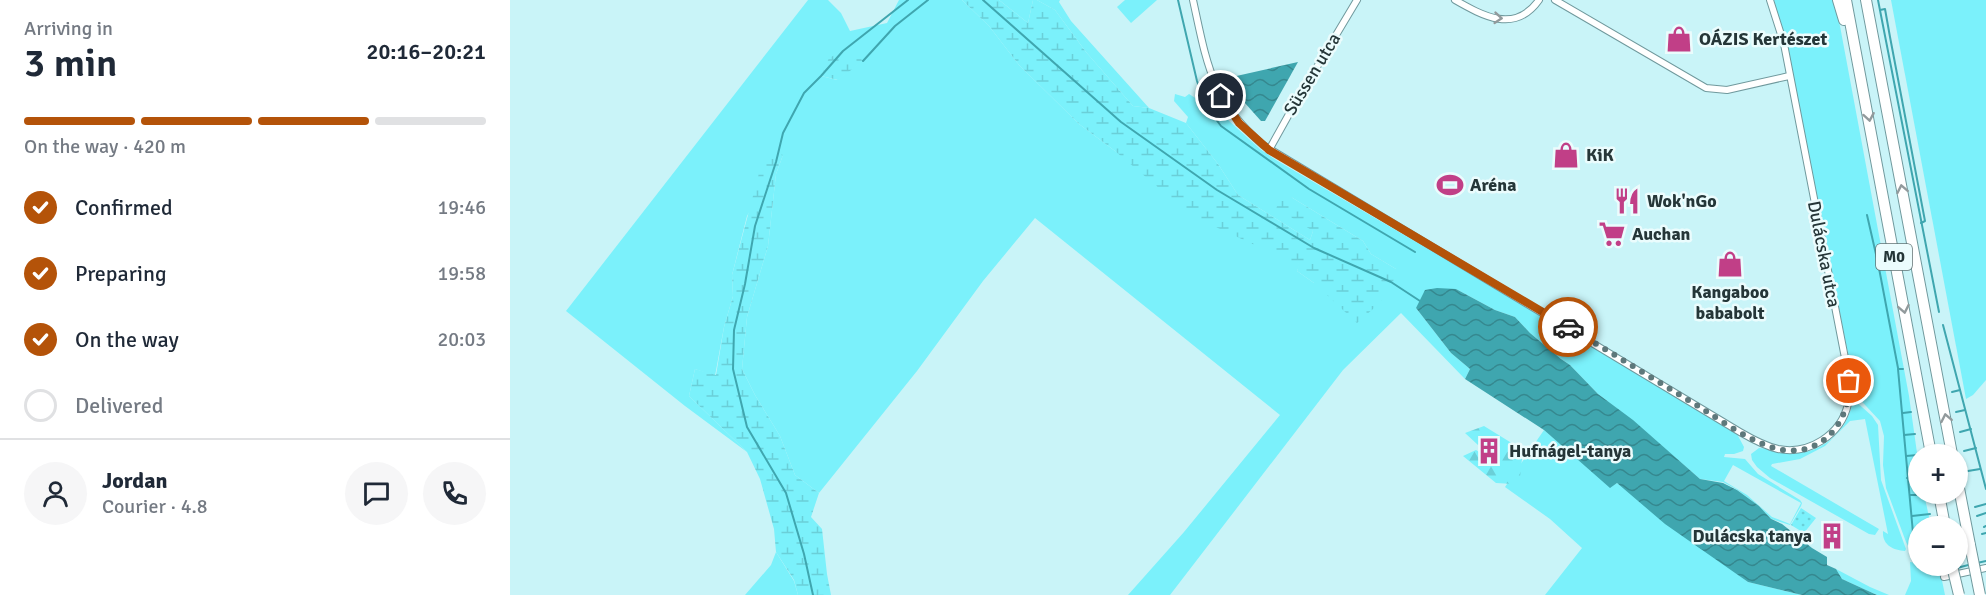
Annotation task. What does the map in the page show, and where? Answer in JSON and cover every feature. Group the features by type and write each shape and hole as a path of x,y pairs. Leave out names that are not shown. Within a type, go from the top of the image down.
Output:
{"highway":[{"path":"1838,0 1858,60"},
{"name":"M0","path":"1846,0 1929,444"},
{"name":"M0","path":"1867,0 1950,444"},
{"path":"1962,504 1980,595"},
{"path":"1954,576 1959,595"}],"street":[{"name":"Dulácska utca","path":"1193,0 1206,58 1221,96 1239,123 1269,150 1592,341 1740,432 1776,448 1795,450 1820,443 1832,433 1841,421 1849,397 1845,358 1784,44 1770,0"},
{"name":"Süssen utca","path":"1269,150 1357,0"},
{"path":"1455,0 1492,19 1504,20 1525,13 1539,0"},
{"path":"1556,0 1706,88 1727,90 1789,76"},
{"path":"1944,577 1986,568"}],"green space":[{"path":"808,0 828,0 841,13 850,31 887,23 899,0 962,0 989,26 1019,65 1079,124 1115,151 1300,264 1297,271 1314,283 1396,269 1371,254 1363,241 1291,197 1313,231 1310,240 1238,195 1218,164 1186,123 1188,117 1174,101 1175,94 1185,97 1189,94 1200,101 1205,99 1260,149 1276,160 1580,338 1737,434 1744,447 1743,451 1725,454 1724,457 1745,459 1758,474 1802,503 1790,525 1771,519 1759,506 1723,482 1700,479 1598,394 1570,365 1530,333 1515,317 1495,310 1456,289 1416,308 1451,353 1470,369 1465,379 1401,313 1343,370 1170,595 1128,595 1184,532 1280,415 1035,218 983,281 917,371 819,493 795,475 780,436 742,369 747,317 768,246 776,174 783,155 747,216 732,275 733,296 724,327 715,376 695,369 689,396 747,452 685,406 566,311","holes":["862,61 837,80 821,76 828,63","1733,465 1801,503 1790,524 1772,517 1747,495 1724,481"]},
{"path":"962,0 999,0 1028,23 1033,0 1055,10 1086,52 1133,106 1149,108 1186,123 1218,164 1238,195 1310,240 1313,231 1276,208 1281,198 1291,197 1363,241 1371,254 1396,269 1395,278 1388,293 1357,323 1314,283 1297,271 1299,264 1192,216 1079,124 1019,65 989,26"},
{"path":"999,0 1033,0 1028,23"},
{"path":"1037,0 1060,0 1059,2 1071,21 1149,108 1133,106 1086,52 1055,10"},
{"path":"1125,0 1157,0 1131,23 1117,7"},
{"path":"1774,0 1833,0 1840,26 1909,396 1916,444 1908,444 1908,504 1926,504 1929,516 1908,516 1908,546 1886,488 1883,465 1884,436 1880,421 1853,392 1851,369 1786,43"},
{"path":"1891,0 1986,0 1986,380 1973,395 1966,399"},
{"path":"843,51 853,51 863,61 838,80 821,76 829,58"},
{"path":"768,149 783,155 776,174 768,246 747,317 742,369 780,436 795,475 819,493 811,517 822,529 831,595 798,595 794,580 776,552 774,529 760,479 747,452 689,396 695,369 716,375 724,327 733,296 732,275 762,162"},
{"path":"1853,399 1872,416 1878,425 1881,480 1905,551 1893,548 1884,540 1883,531 1888,534 1865,419 1850,421 1831,440 1846,422"},
{"path":"1484,426 1523,450 1520,477 1513,484 1496,483 1463,456 1476,450 1493,461 1499,456 1500,447 1487,437 1478,445 1465,433"},
{"path":"1544,430 1610,487 1617,483 1748,582 1802,595 1545,595 1582,548 1550,519 1505,487"},
{"path":"1831,440 1825,446 1800,459 1771,466 1879,529 1875,535 1869,534 1770,478 1757,467 1751,454 1759,448 1783,453 1811,450"},
{"path":"1801,508 1816,518 1804,533 1791,525"},
{"path":"776,552 794,581 798,595 745,595 771,565"},
{"path":"1836,569 1889,595 1877,595 1842,579"},
{"path":"1911,576 1941,576 1945,595 1905,595"}],"water":[{"path":"1298,62 1265,121 1261,121 1244,102 1232,77"},
{"path":"1456,289 1495,310 1515,317 1530,333 1570,365 1598,394 1633,420 1700,479 1723,483 1737,490 1759,506 1771,519 1782,524 1827,557 1827,565 1836,569 1842,579 1877,595 1802,595 1748,582 1665,524 1617,483 1610,488 1544,430 1465,379 1470,369 1451,353 1416,308 1425,290"}],"waterway":[{"path":"813,595 786,493 747,427 733,369 734,330 755,226 783,133 804,93 843,51 908,0"},
{"path":"863,61 895,26 928,0"},
{"path":"983,0 1121,122 1217,190 1314,248 1391,282 1420,301"},
{"path":"1178,0 1197,81 1206,106 1221,126 1309,189 1415,252"},
{"path":"1878,0 1939,312"},
{"path":"1880,10 1885,9 1925,221 1921,223"},
{"path":"1867,215 1898,368"},
{"path":"1943,325 1986,489"},
{"path":"1903,369 1898,369 1911,516"},
{"path":"1952,392 1960,390"},
{"path":"1956,412 1965,410"},
{"path":"1903,413 1911,412"},
{"path":"1960,432 1971,429"},
{"path":"1904,435 1915,434"},
{"path":"1968,450 1976,448"},
{"path":"1968,471 1980,469"},
{"path":"1975,507 1986,504"},
{"path":"1977,516 1986,513"},
{"path":"1912,516 1930,514"},
{"path":"1982,534 1986,533"},
{"path":"1977,563 1986,561"},
{"path":"1968,565 1972,564"}],"way so far":[{"path":"1568,327 1740,432 1764,444 1786,450 1795,450 1820,443 1832,433 1846,412 1849,381"}],"place":[{"name":"OÁZIS Kertészet","path":"1679,39"},
{"name":"KiK","path":"1566,155"},
{"name":"Aréna","path":"1450,185"},
{"name":"Wok'nGo","path":"1627,201"},
{"name":"Auchan","path":"1612,234"},
{"name":"Kangaboo bababolt","path":"1730,264"},
{"name":"Hufnágel-tanya","path":"1489,451"},
{"name":"Dulácska tanya","path":"1832,536"}],"route":[{"path":"1221,96 1239,123 1269,150 1568,327"}]}
